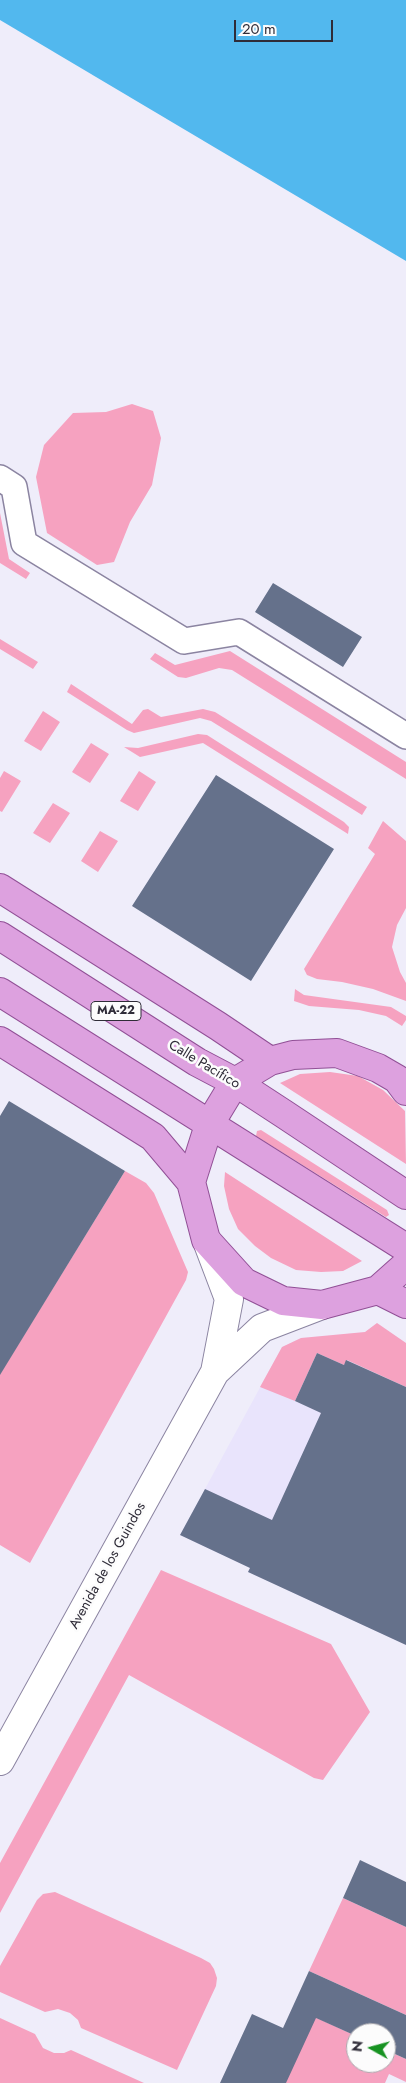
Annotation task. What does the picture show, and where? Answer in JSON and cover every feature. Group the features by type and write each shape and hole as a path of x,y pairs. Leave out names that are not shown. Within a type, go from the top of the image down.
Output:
{"main road":[{"path":"0,888 270,1061"},
{"name":"Calle Pacífico","path":"0,936 197,1062 235,1082 406,1195"},
{"path":"0,992 406,1248"},
{"path":"0,1041 153,1137 190,1182 206,1240 244,1282 283,1301 322,1305 378,1290 406,1265"},
{"path":"190,1182 209,1125 235,1082 270,1061 292,1054 337,1053 378,1068 397,1079 406,1091"},
{"name":"Avenida de los Guindos","path":"0,1761 215,1372 230,1299 206,1240"},
{"path":"378,1290 406,1304"},
{"name":"Avenida de los Guindos","path":"215,1372 262,1328 322,1305"}],"street":[{"path":"0,478 14,487 24,543 184,641 239,632 406,736"}],"shaded area":[{"path":"132,404 153,411 161,438 152,485 130,522 114,562 97,565 47,533 36,477 44,445 73,413 106,412"},
{"path":"0,513 9,559 30,573 26,579 0,563"},
{"path":"0,639 38,662 33,669 0,649"},
{"path":"230,651 406,762 406,779 232,670 219,668 186,678 178,677 150,659 155,653 175,665"},
{"path":"71,684 132,724 143,710 148,709 161,717 203,709 215,712 367,807 362,815 211,721 200,718 134,733 67,692"},
{"path":"43,711 60,722 41,751 24,741"},
{"path":"198,734 207,735 344,822 349,827 348,834 203,743 140,757 124,747 138,748"},
{"path":"91,743 109,754 90,783 72,772"},
{"path":"4,771 21,781 2,812 0,811 0,778"},
{"path":"139,771 156,782 138,811 120,801"},
{"path":"53,803 70,813 50,843 33,833"},
{"path":"383,821 406,841 406,908 397,925 392,947 400,972 406,983 406,1001 373,989 317,979 307,975 304,969 375,854 368,848"},
{"path":"100,831 118,841 98,872 81,861"},
{"path":"295,989 304,995 391,1007 406,1016 406,1020 402,1026 386,1016 359,1010 309,1006 294,1001"},
{"path":"330,1072 358,1076 383,1090 405,1111 406,1164 280,1083 300,1074"},
{"path":"261,1130 387,1210 389,1215 386,1217 256,1136 257,1131"},
{"path":"125,1171 146,1183 154,1193 188,1272 186,1280 30,1563 0,1545 0,1374"},
{"path":"225,1172 362,1261 343,1271 321,1272 296,1270 271,1258 255,1246 238,1229 229,1209 224,1186"},
{"path":"377,1323 406,1343 406,1645 248,1572 250,1568 180,1535 282,1347 301,1338 365,1332"},
{"path":"377,1323 406,1343 406,1387 347,1360 344,1365 317,1353 295,1401 260,1387 282,1347 301,1338 365,1332"},
{"path":"161,1570 331,1644 370,1712 323,1780 314,1778 129,1675 0,1913 0,1863"},
{"path":"55,1892 210,1963 217,1978 216,1986 177,2070 81,2028 78,2020 70,2013 58,2009 45,2012 0,1992 0,1966 37,1900 43,1894"},
{"path":"343,1898 406,1927 406,2015 309,1971"},
{"path":"293,2007 346,2031 346,2073 396,2073 396,2054 406,2059 406,2082 389,2074 385,2083 286,2083"},
{"path":"0,2018 35,2034 43,2048 54,2053 64,2053 71,2050 144,2083 0,2083"}],"water":[{"path":"0,0 406,0 406,261 0,20"}],"building":[{"path":"273,583 362,637 343,667 255,612"},
{"path":"216,775 334,849 251,981 132,906"},
{"path":"9,1101 125,1171 0,1375 0,1116"},
{"path":"317,1353 344,1365 346,1360 406,1387 406,1645 248,1572 250,1568 180,1535 205,1489 272,1520 321,1413 295,1401"},
{"path":"360,1860 406,1882 406,1927 343,1898"},
{"path":"309,1971 406,2015 406,2059 396,2054 396,2023 346,2023 346,2032 316,2018 286,2083 220,2083 252,2014 283,2028"}]}
